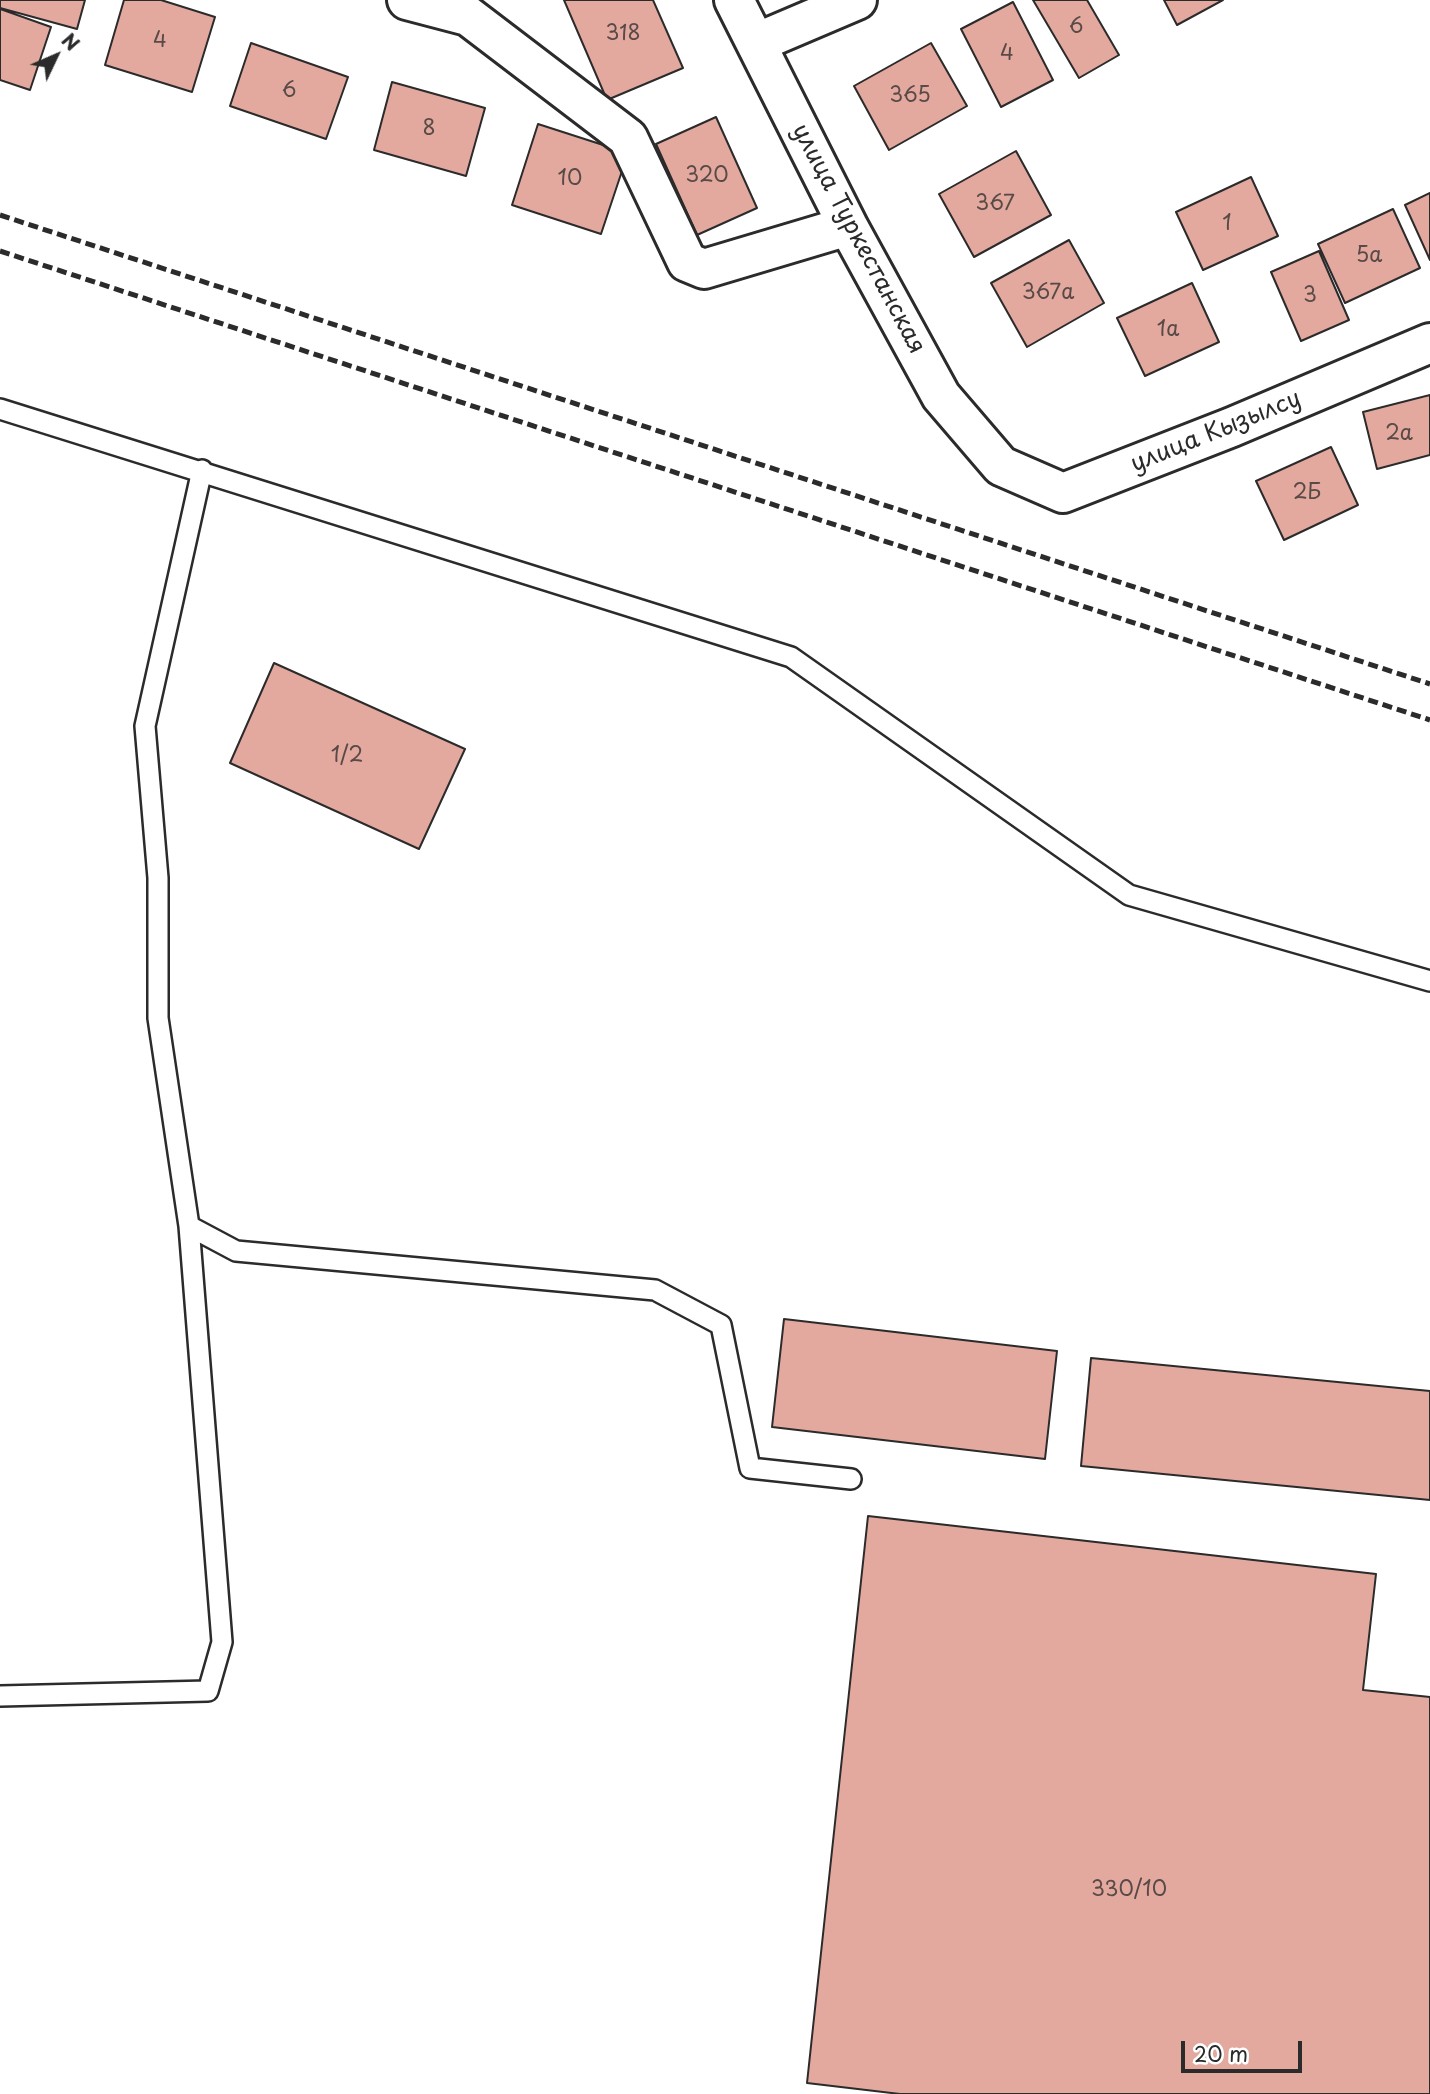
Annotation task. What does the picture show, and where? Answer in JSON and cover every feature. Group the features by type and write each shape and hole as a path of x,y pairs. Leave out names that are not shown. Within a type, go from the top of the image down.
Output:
{"street":[{"path":"407,0 468,16 628,138 687,262 704,269 848,226"},
{"name":"улица Туркестанская","path":"734,0 848,226 941,396 1001,466"},
{"path":"756,43 857,0"},
{"name":"улица Кызылсу","path":"1001,466 1063,494 1232,427 1430,343"}],"lane":[{"path":"0,409 202,470 791,657 1129,895 1430,981"},
{"path":"0,1696 208,1692 222,1642 189,1226 158,1018 158,878 145,726 202,470"},
{"path":"189,1226 236,1251 656,1290 721,1325 750,1468 851,1479"}],"building":[{"path":"0,0 85,0 77,29 0,8"},
{"path":"124,0 161,0 215,17 192,92 105,65"},
{"path":"564,0 653,0 683,68 607,100"},
{"path":"1033,0 1087,0 1119,55 1079,78"},
{"path":"1164,0 1223,0 1177,25"},
{"path":"1013,2 1053,80 1001,107 961,29"},
{"path":"0,9 51,27 30,90 0,80"},
{"path":"251,43 348,77 326,139 230,106"},
{"path":"931,43 967,106 889,150 854,86"},
{"path":"392,82 485,108 466,176 374,150"},
{"path":"716,117 757,208 697,235 656,144"},
{"path":"538,124 628,153 601,234 512,205"},
{"path":"1016,151 1051,215 974,257 939,194"},
{"path":"1251,177 1278,236 1203,270 1176,212"},
{"path":"1430,193 1430,260 1405,205"},
{"path":"1393,209 1420,268 1345,303 1318,244"},
{"path":"1069,240 1104,303 1027,347 991,283"},
{"path":"1319,251 1349,320 1301,341 1271,272"},
{"path":"1192,283 1219,342 1145,376 1117,318"},
{"path":"1430,395 1430,455 1377,469 1363,412"},
{"path":"1331,447 1358,505 1284,540 1256,481"},
{"path":"274,663 465,749 419,849 230,763"},
{"path":"784,1319 1057,1351 1045,1459 772,1427"},
{"path":"1091,1358 1430,1391 1430,1500 1081,1466"},
{"path":"868,1516 1376,1574 1363,1690 1430,1697 1430,2094 900,2094 807,2083"}],"railway":[{"path":"0,215 1430,684"},
{"path":"0,251 1430,720"}]}
